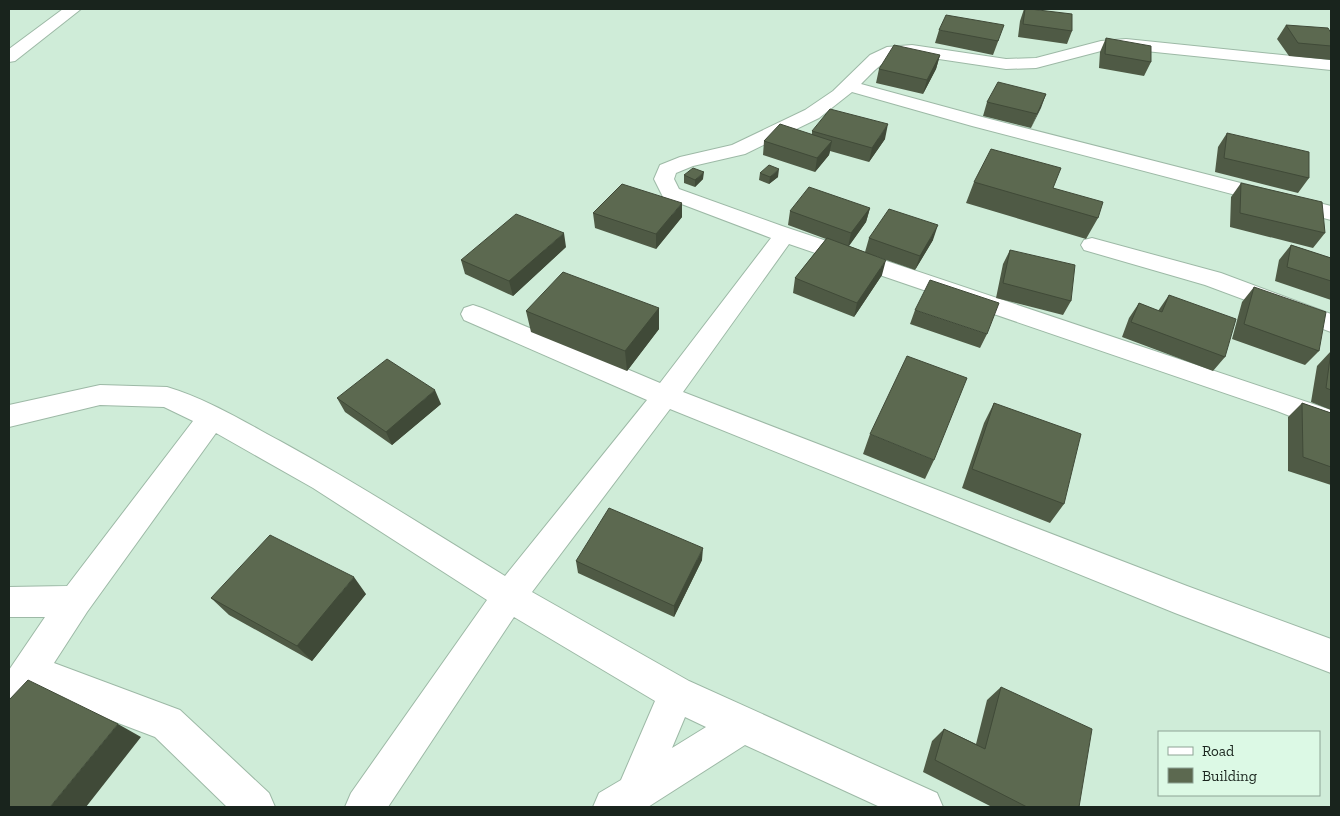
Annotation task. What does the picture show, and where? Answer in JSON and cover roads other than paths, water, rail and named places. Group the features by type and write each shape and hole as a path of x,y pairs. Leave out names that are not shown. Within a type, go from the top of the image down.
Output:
{"street":[{"path":"9,57 73,9"},
{"path":"1331,65 1126,44 1101,46 1036,63 1006,64 912,50 893,51 876,59 839,95 812,114 738,150 686,161 667,169 664,179 670,193 785,234 1203,375 1331,421"},
{"path":"849,86 979,122 1331,213"},
{"path":"365,807 509,596 665,396 785,234"},
{"path":"1092,245 1213,279 1331,323"},
{"path":"473,314 665,396 1187,602 1331,656"},
{"path":"9,416 100,394 167,397 212,417 323,479 509,596 676,694 923,807"},
{"path":"9,701 75,601 212,417"},
{"path":"9,602 75,601"},
{"path":"9,707 52,680 167,723 255,807"},
{"path":"625,803 676,694"},
{"path":"625,803 744,725"}]}
